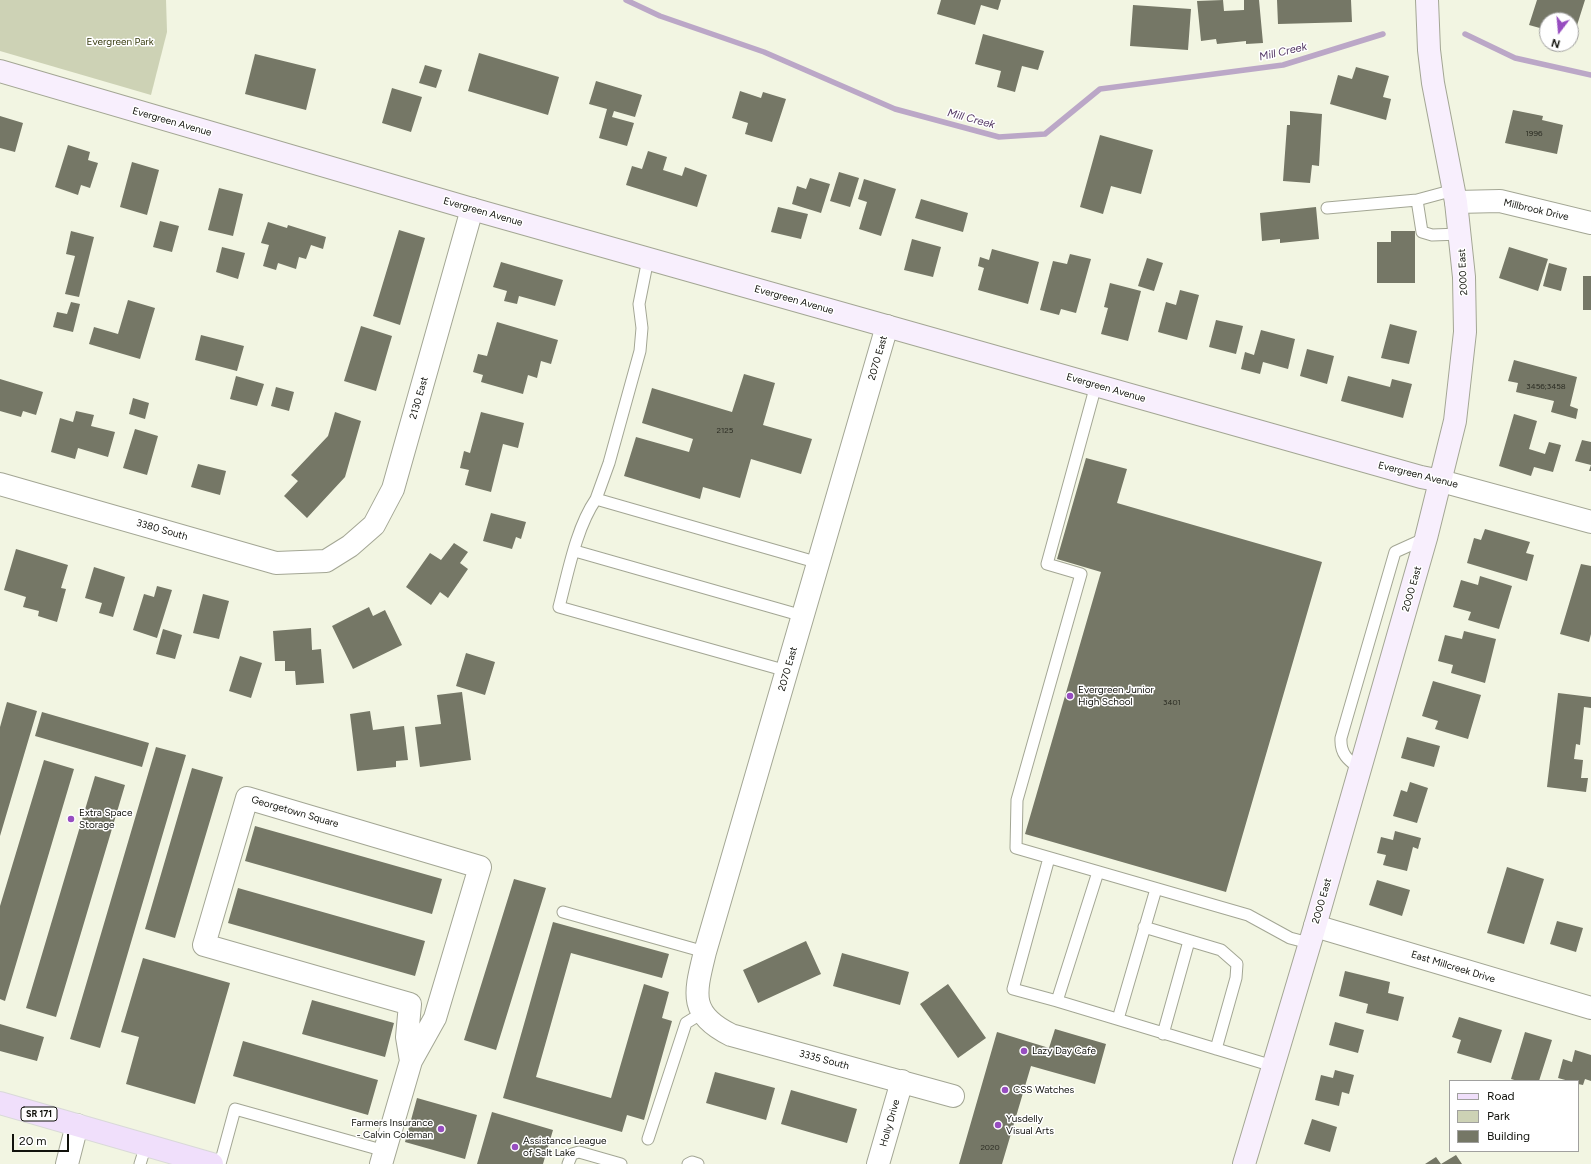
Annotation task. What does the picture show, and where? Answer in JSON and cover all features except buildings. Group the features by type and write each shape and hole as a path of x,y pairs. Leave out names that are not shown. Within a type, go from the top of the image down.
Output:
{"main road":[{"name":"SR 171","path":"0,1103 77,1125 143,1155 212,1164"}],"street":[{"name":"2000 East","path":"1244,1164 1312,935 1426,538 1455,421 1463,359 1465,304 1461,234 1433,83 1429,50 1427,0"},
{"name":"Evergreen Avenue","path":"0,71 648,259 1421,477 1441,481 1591,522"},
{"name":"Millbrook Drive","path":"1455,196 1500,201 1591,222"},
{"name":"2130 East","path":"326,561 350,546 374,525 393,489 472,209"},
{"name":"2070 East","path":"702,1013 697,999 698,980 705,952 887,326"},
{"name":"3380 South","path":"0,484 276,562 326,561"},
{"name":"Georgetown Square","path":"383,1158 411,1061 435,1018 480,867 247,798 204,945 410,1004 407,1037 411,1061"},
{"name":"East Millcreek Drive","path":"1312,935 1591,1008"},
{"name":"3335 South","path":"702,1013 715,1027 731,1035 953,1096"},
{"name":"Holly Drive","path":"878,1164 902,1081"},
{"path":"67,1164 77,1125"}],"lane":[{"path":"1327,208 1455,196"},
{"path":"1417,200 1422,232 1432,235 1461,234"},
{"path":"648,259 639,304 642,328 640,351 609,463 596,499 586,514 559,607 787,671"},
{"path":"1096,385 1047,564 1081,574 1017,800 1016,848 1248,915 1290,938 1312,935"},
{"path":"596,499 818,563"},
{"path":"575,551 803,616"},
{"path":"1049,858 1013,989 1273,1066"},
{"path":"1057,1002 1098,872"},
{"path":"1118,1019 1156,889"},
{"path":"563,912 705,952"},
{"path":"1144,927 1222,950 1237,964 1236,978 1216,1049"},
{"path":"1163,1034 1189,941"},
{"path":"648,1140 686,1023 702,1013"},
{"path":"220,1164 235,1109 383,1158"},
{"path":"568,1164 572,1154 579,1152 621,1164"},
{"path":"688,1164 692,1162 698,1164"}],"green space":[{"name":"Evergreen Park","path":"0,0 166,0 167,32 151,95 0,51"}],"waterway":[{"name":"Mill Creek","path":"626,0 660,16 764,52 895,109 999,137 1045,134 1100,89 1283,65 1383,34"},
{"name":"Mill Creek","path":"1465,34 1515,58 1591,75"}],"place":[{"name":"Evergreen Junior High School","path":"1070,696"},
{"name":"Extra Space Storage","path":"71,819"},
{"name":"Lazy Day Cafe","path":"1024,1051"},
{"name":"CSS Watches","path":"1005,1090"},
{"name":"Yusdelly Visual Arts","path":"998,1125"},
{"name":"Farmers Insurance - Calvin Coleman","path":"441,1129"},
{"name":"Assistance League of Salt Lake","path":"515,1147"}]}
